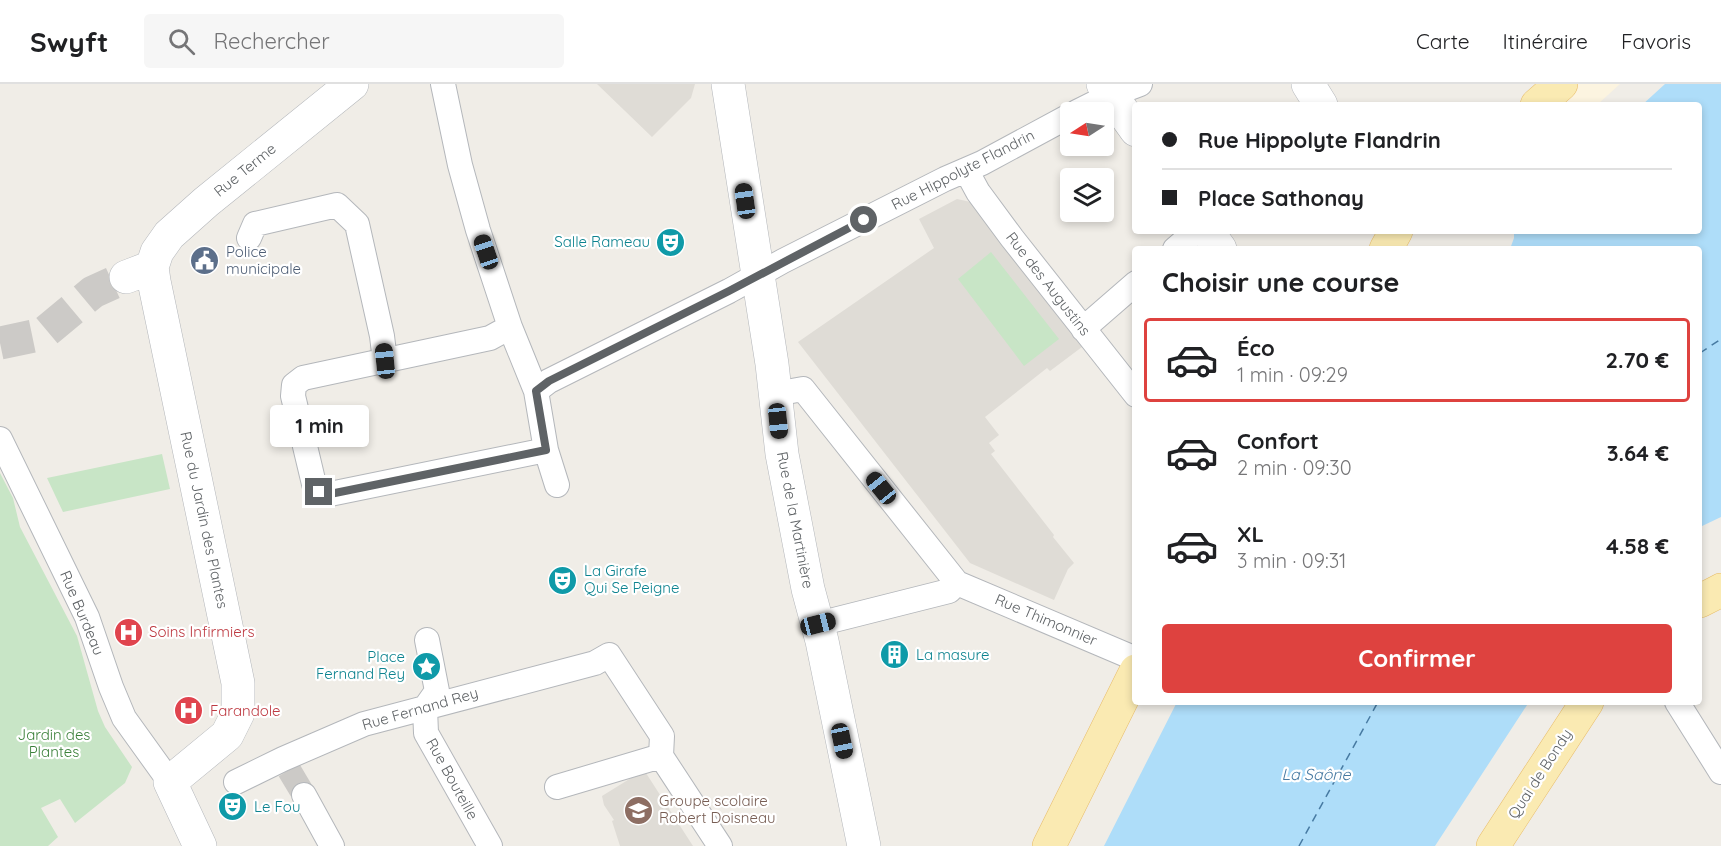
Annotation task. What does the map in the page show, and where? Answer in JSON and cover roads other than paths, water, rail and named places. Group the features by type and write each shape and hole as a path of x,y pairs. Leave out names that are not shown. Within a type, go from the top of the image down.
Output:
{"main road":[{"path":"1540,102 1561,84"},
{"path":"1702,600 1721,590"},
{"path":"1049,846 1132,679"},
{"name":"Quai de Bondy","path":"1493,846 1585,705"}],"street":[{"name":"Rue Terme","path":"139,272 169,236 206,202 352,84"},
{"path":"443,84 460,165 478,230 510,327 536,391 546,450 556,485"},
{"name":"Rue de la Martinière","path":"728,84 782,454 808,589 818,624 864,846"},
{"path":"1308,84 1319,102"},
{"path":"1094,102 1118,88 1132,121"},
{"name":"Rue Hippolyte Flandrin","path":"536,391 549,381 793,256 982,163 1060,121"},
{"name":"Rue des Augustins","path":"966,170 978,192 1012,238 1132,390"},
{"path":"249,238 255,224 337,205 357,225 382,336 385,361"},
{"path":"1178,246 1192,234"},
{"name":"Rue du Jardin des Plantes","path":"139,272 154,281 238,683 238,713 227,735 170,782"},
{"path":"1083,329 1132,287"},
{"path":"510,327 490,338 303,378 294,385 293,396 314,484 319,492 330,494 546,450"},
{"path":"775,394 802,389 957,582 950,591 818,624"},
{"name":"Rue Burdeau","path":"0,439 87,617 124,718 170,782"},
{"name":"Rue Thimonnier","path":"957,582 1132,657"},
{"path":"425,708 437,691 427,640"},
{"name":"Rue Fernand Rey","path":"237,782 286,764 363,724 595,663 609,655 662,736 661,756"},
{"path":"1679,705 1721,772"},
{"name":"Rue Bouteille","path":"425,708 426,733 490,846"},
{"path":"557,786 661,756 720,846"},
{"path":"170,782 200,846"},
{"path":"304,795 332,846"}],"water":[{"path":"1665,84 1721,84 1721,517 1702,526 1702,246 1511,246 1514,234 1702,234 1702,102 1645,102"},
{"name":"La Saône","path":"1175,705 1527,705 1435,846 1104,846"}],"tunnel":[{"path":"0,343 43,334 93,292 126,277"},
{"path":"289,770 304,795"}],"place":[{"name":"Salle Rameau","path":"671,242"},
{"name":"Police municipale","path":"205,261"},
{"name":"La Girafe Qui Se Peigne","path":"563,580"},
{"name":"Soins Infirmiers","path":"128,632"},
{"name":"La masure","path":"895,655"},
{"name":"Place Fernand Rey","path":"426,666"},
{"name":"Farandole","path":"189,711"},
{"name":"Le Fou","path":"233,807"},
{"name":"Groupe scolaire Robert Doisneau","path":"638,810"}],"park label":[{"name":"Jardin des Plantes","path":"54,744"}]}
